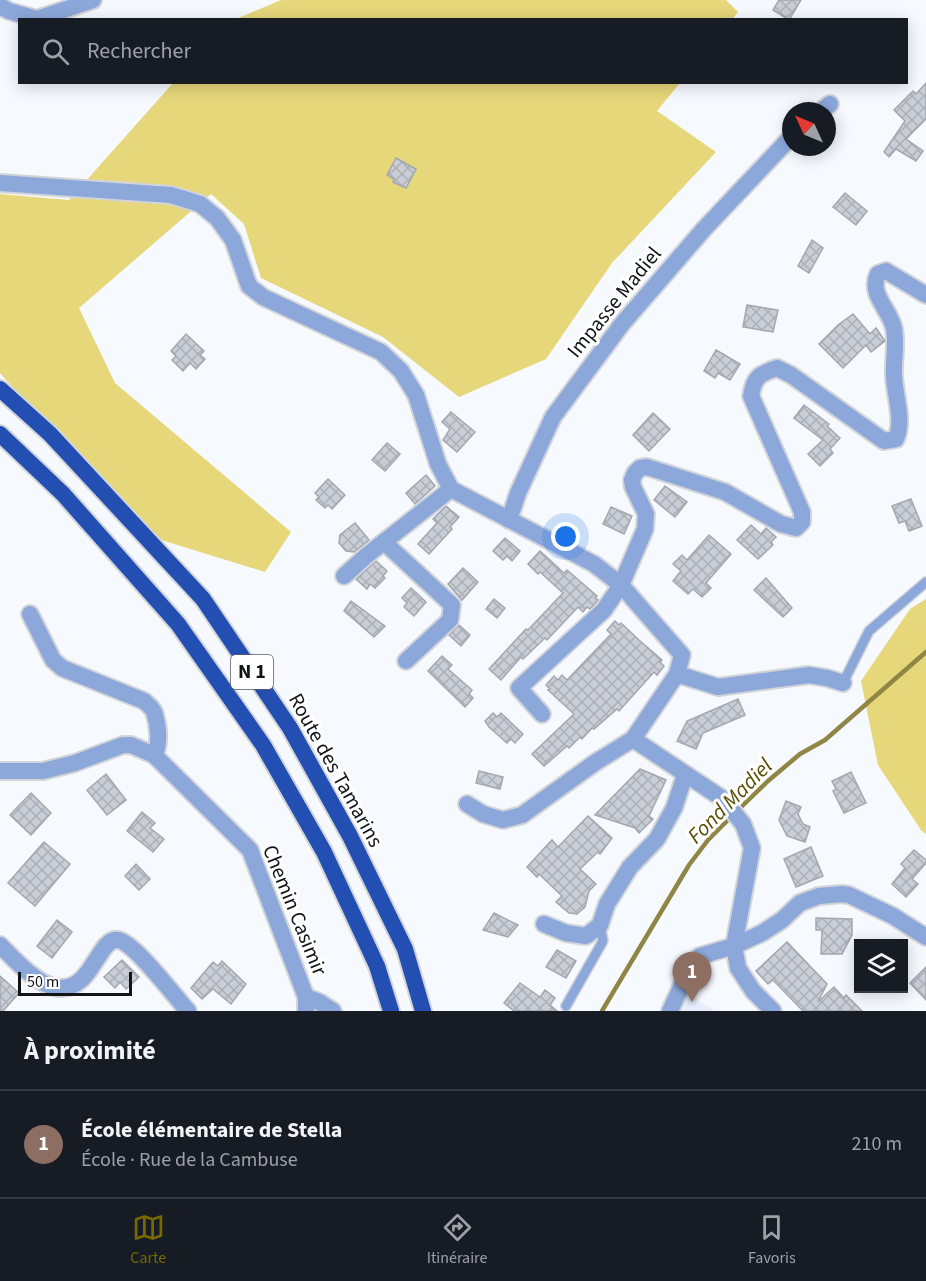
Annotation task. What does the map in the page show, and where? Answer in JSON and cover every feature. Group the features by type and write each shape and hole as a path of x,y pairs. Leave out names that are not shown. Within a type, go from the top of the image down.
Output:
{"highway":[{"name":"Route des Tamarins","path":"0,389 50,434 202,599 259,682 290,728 350,836 405,948 423,1011"},
{"name":"N 1","path":"0,434 63,494 178,624 263,745 324,852 377,966 391,1011"}],"street":[{"path":"40,18 93,0"},
{"path":"0,6 34,18"},
{"name":"Impasse Madiel","path":"509,520 518,493 553,417 629,315 704,229 782,147"},
{"path":"0,183 171,195 200,204 217,218 233,240 249,286 256,292 381,352 400,371 416,395 438,464 451,489 594,564 621,585 682,655 676,674 633,739 596,762 522,815 503,820 483,814 467,804"},
{"path":"543,714 519,688 604,610 621,585 645,529 646,514 633,487 632,480 635,473 640,468 647,467 725,492 781,524 796,528 802,522 802,512 751,396 753,381 764,372 777,368 791,375 885,441 896,439 900,429 894,375 894,328 877,294 874,282 878,274 886,271 926,295"},
{"path":"344,576 451,489"},
{"path":"384,542 452,605 450,620 406,661"},
{"path":"30,614 53,660 62,668 144,701 150,706 154,712 158,741 154,755"},
{"path":"676,674 718,687 809,675 843,683"},
{"path":"633,739 723,799 743,824 752,848 734,946 738,968 753,991 773,1011"},
{"name":"Chemin Casimir","path":"0,771 43,771 75,763 123,745 131,745 154,755 250,850 306,1004"},
{"path":"544,924 566,933 586,936 600,925 607,904 617,886 630,867 657,839 663,829 674,808 685,775"},
{"path":"670,1011 692,963 700,956 734,946 762,933 782,920 800,903 819,896 849,895 893,916 926,937"},
{"path":"0,945 30,973 46,984 57,988 79,981 96,963 105,945 109,941 120,940 133,947 188,1011"},
{"path":"306,1004 319,1002 333,1011"}],"lane":[{"path":"843,683 869,631 926,582"},
{"path":"566,1006 603,941 600,925"}],"shaded area":[{"path":"281,0 726,0 738,12 734,18 238,18"},
{"path":"172,84 679,84 657,111 716,152 612,263 546,359 459,397 383,337 261,278 244,224 211,194 79,308 115,383 291,532 265,572 145,535 0,373 0,194 69,200"},
{"path":"926,599 926,834 921,830 878,765 861,681 910,609"},
{"path":"688,994 715,1011 679,1011"}],"building":[{"path":"779,0 801,0 790,18 786,18 773,10"},
{"path":"926,83 926,119 906,139 923,151 916,161 896,149 889,157 884,152 905,121 894,110 913,91 916,94"},
{"path":"396,158 416,169 406,188 393,182 394,179 387,175"},
{"path":"845,193 867,211 856,225 833,207"},
{"path":"812,240 823,248 809,273 798,266"},
{"path":"747,305 778,310 773,332 743,327"},
{"path":"853,314 870,334 876,328 885,341 871,352 866,345 843,368 819,344"},
{"path":"186,334 204,351 200,355 205,359 196,369 190,363 183,371 172,360 176,356 171,351"},
{"path":"716,350 740,364 730,380 718,373 715,378 704,371"},
{"path":"804,405 829,424 827,426 840,438 830,449 833,453 820,466 808,454 823,440 794,418"},
{"path":"451,412 475,432 457,452 443,440 450,429 442,422"},
{"path":"653,413 670,429 649,451 633,435"},
{"path":"387,443 400,454 385,471 372,460"},
{"path":"426,475 435,486 415,504 406,493"},
{"path":"328,479 345,495 332,509 328,505 325,508 316,500 319,497 315,493"},
{"path":"665,486 687,502 675,517 654,500"},
{"path":"911,499 922,526 909,531 905,521 899,523 892,506"},
{"path":"446,506 459,517 450,527 452,529 429,554 418,544 437,523 433,519"},
{"path":"611,507 632,516 624,534 603,524"},
{"path":"355,523 369,540 354,552 346,551 339,543 340,535"},
{"path":"751,525 761,534 766,528 776,537 771,542 773,545 758,559 737,540"},
{"path":"709,535 731,554 706,583 711,588 702,597 693,589 688,594 673,581 681,571 673,564 682,555 687,560"},
{"path":"505,538 520,551 512,561 507,556 503,560 493,551"},
{"path":"540,551 564,573 567,570 597,596 595,598 598,600 590,609 587,607 583,612 578,607 547,640 545,638 523,659 521,657 501,680 489,669 563,593 528,564"},
{"path":"376,561 387,571 383,576 385,578 375,588 370,584 367,589 356,579"},
{"path":"463,568 478,582 462,600 448,584"},
{"path":"766,578 792,608 783,617 754,590"},
{"path":"411,588 426,602 414,616 404,607 407,603 402,598"},
{"path":"494,599 505,608 497,618 486,609"},
{"path":"351,601 385,626 374,637 344,611"},
{"path":"615,621 619,625 621,623 662,660 660,662 664,666 657,675 654,672 619,711 617,709 594,729 592,728 582,739 580,737 569,748 567,746 544,766 532,754 574,714 548,690 550,689 546,685 554,676 558,680 562,675 567,680 611,634 607,630"},
{"path":"459,625 470,635 461,646 449,635"},
{"path":"442,656 452,665 448,669 472,690 469,694 473,698 465,707 428,671"},
{"path":"738,699 745,715 703,733 696,749 677,741 687,721"},
{"path":"493,713 497,717 501,713 523,734 515,743 511,739 507,743 489,727 485,721"},
{"path":"640,769 666,780 649,816 653,819 639,833 635,828 595,815"},
{"path":"479,771 503,777 500,789 476,783"},
{"path":"851,772 866,803 844,813 833,791 836,789 832,781"},
{"path":"106,774 126,800 107,815 87,790"},
{"path":"31,793 51,813 31,835 10,815"},
{"path":"786,801 801,807 798,814 803,824 810,827 805,842 787,836 779,820"},
{"path":"142,812 155,823 150,828 164,839 153,852 127,831"},
{"path":"588,816 612,838 600,854 598,852 580,869 596,884 589,891 585,907 577,914 569,913 556,902 562,896 539,874 537,877 527,867 552,840 558,847"},
{"path":"44,842 70,864 35,906 8,883"},
{"path":"811,847 823,876 796,887 784,859"},
{"path":"914,850 926,860 926,863 912,879 918,884 906,897 892,884 905,868 901,864"},
{"path":"136,864 150,879 139,890 125,876"},
{"path":"494,913 518,925 508,937 483,930"},
{"path":"816,918 852,919 852,935 842,954 821,954 822,930 816,930"},
{"path":"57,920 72,932 52,958 37,946"},
{"path":"787,942 827,984 818,1002 834,987 844,998 846,995 862,1011 803,1011 773,980 768,984 756,971"},
{"path":"557,950 576,961 566,978 546,967"},
{"path":"122,960 139,977 126,989 120,982 115,988 104,977"},
{"path":"222,961 246,984 231,1004 213,989 202,999 191,988 213,962 218,966"},
{"path":"926,967 926,1000 910,983"},
{"path":"0,976 19,993 3,1011 0,1011"},
{"path":"520,983 540,997 545,990 555,998 550,1005 557,1011 514,1011 504,1003"}],"waterway":[{"name":"Fond Madiel","path":"738,810 800,754 825,740 926,652"},
{"name":"Fond Madiel","path":"602,1011 689,865 708,840 732,816"}],"place":[{"name":"École élémentaire de Stella","path":"692,1002"}]}
